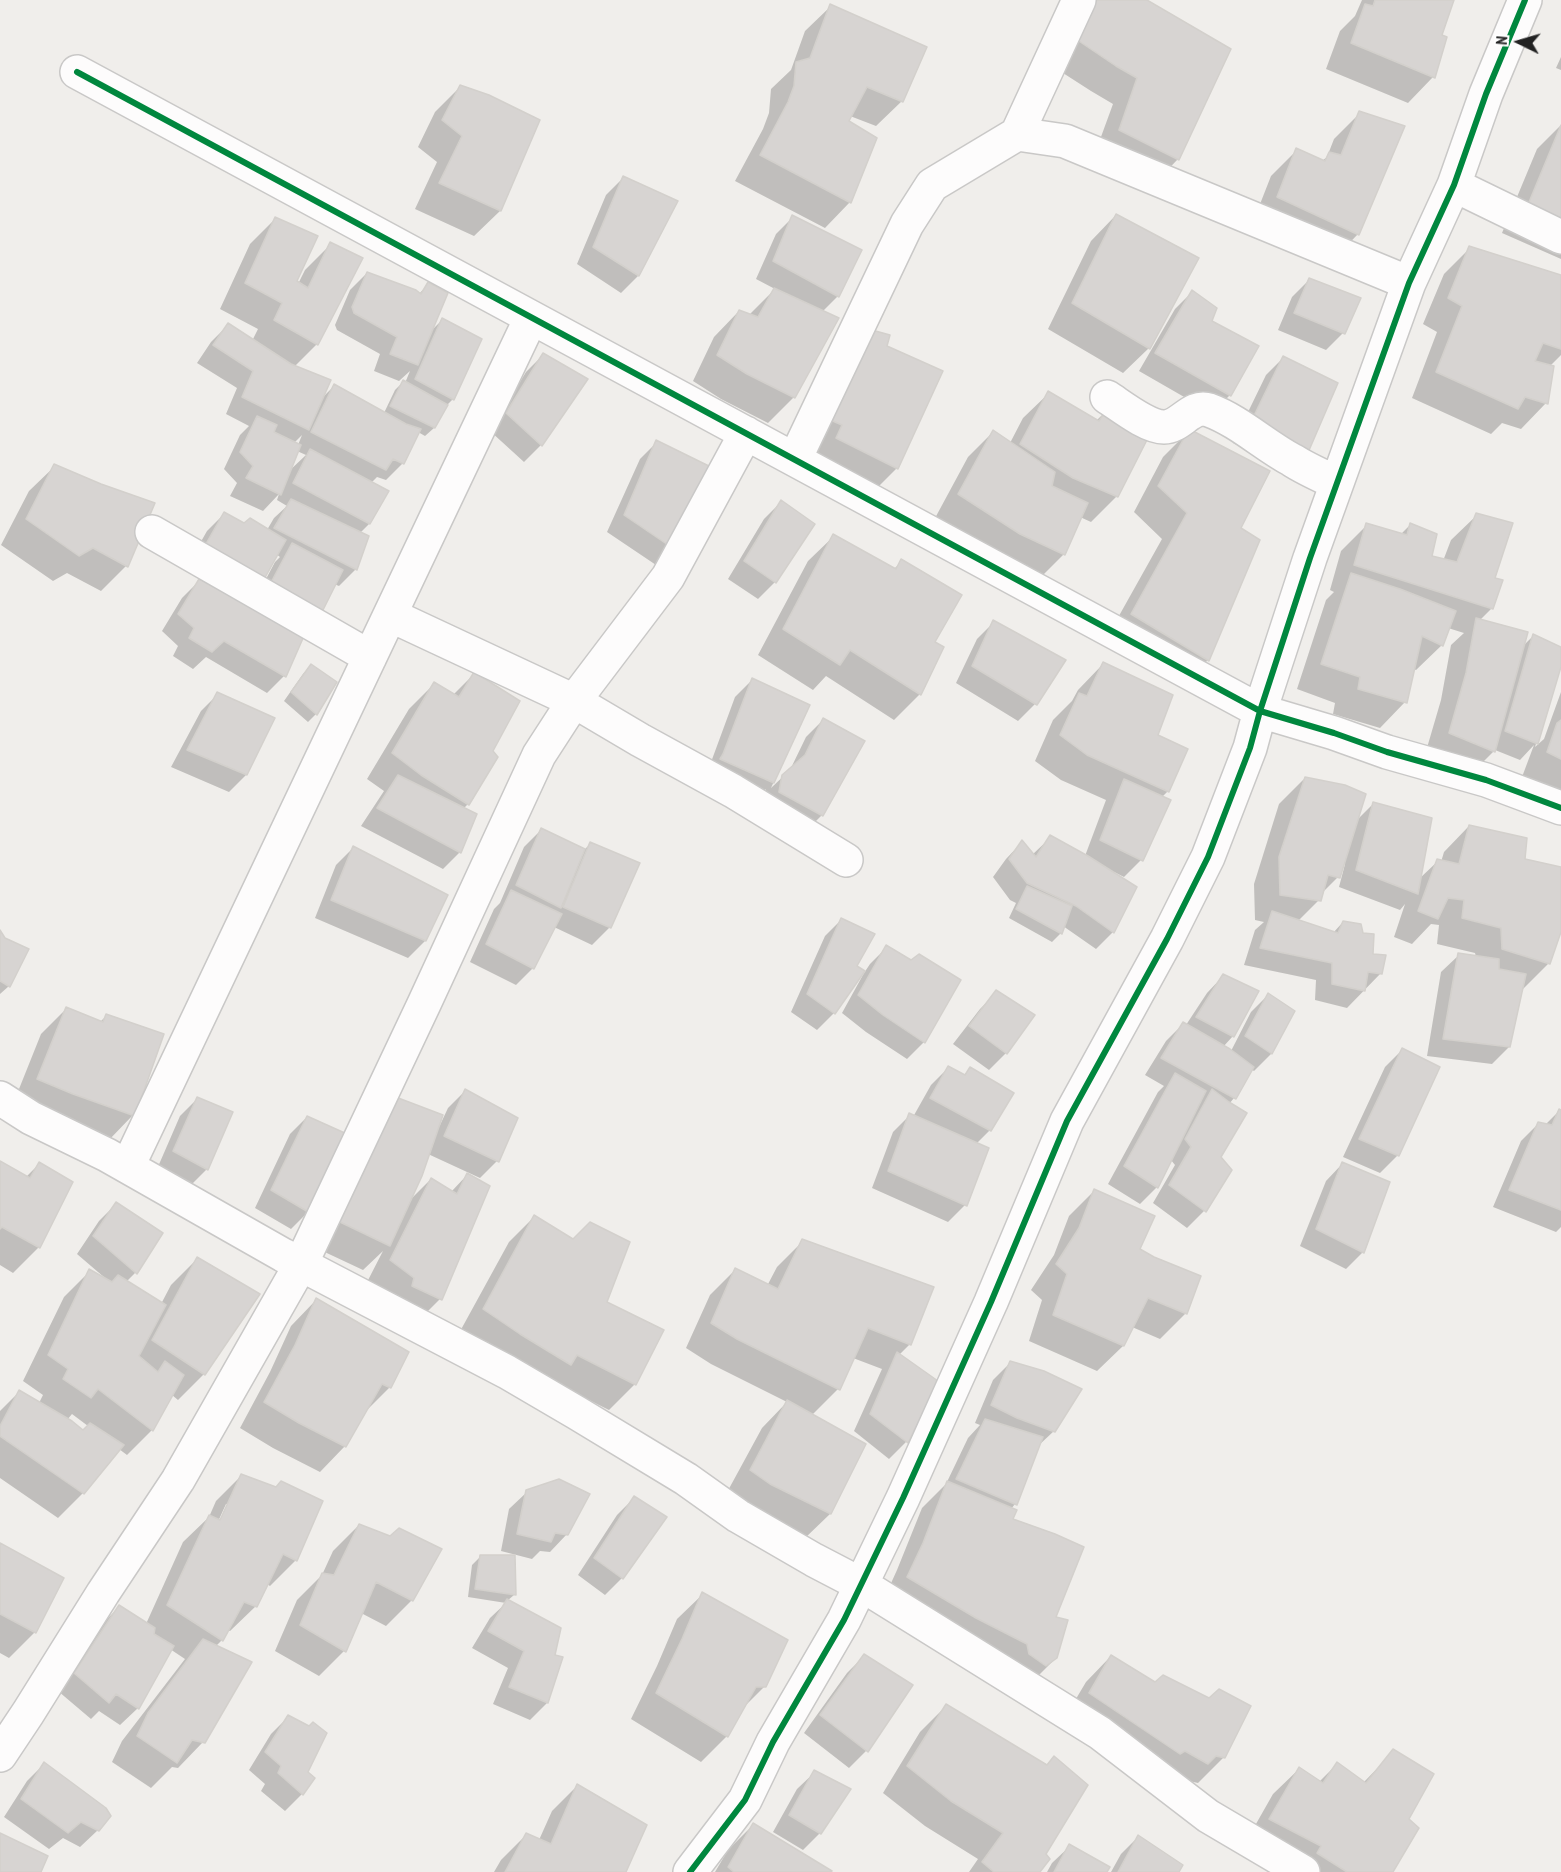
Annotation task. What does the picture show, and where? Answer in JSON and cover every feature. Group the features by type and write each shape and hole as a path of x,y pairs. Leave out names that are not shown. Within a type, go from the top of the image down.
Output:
{"street":[{"path":"795,459 907,224 932,185 1017,134 1079,0"},
{"path":"690,1872 745,1800 773,1742 862,1585 991,1302 1067,1120 1167,939 1208,856 1250,748 1310,558 1409,283 1454,185 1486,94 1525,0"},
{"path":"76,72 1260,711 1387,752 1486,780 1561,808"},
{"path":"1017,134 1065,141 1409,283"},
{"path":"1454,185 1561,237"},
{"path":"128,1166 531,318"},
{"path":"1107,397 1150,423 1164,427 1174,424 1195,410 1206,409 1224,417 1292,460 1337,483"},
{"path":"0,1755 178,1480 302,1264 539,755 574,701 668,577 746,433"},
{"path":"152,532 370,657"},
{"path":"390,615 574,701 640,741 734,791 846,860"},
{"path":"0,1098 31,1118 128,1166 302,1264 517,1378 686,1479 738,1516 862,1585 1100,1733 1208,1816 1303,1872"}],"building":[{"path":"1097,0 1147,0 1231,49 1179,160 1119,130 1137,78 1073,37"},
{"path":"1375,0 1454,0 1442,35 1447,37 1435,78 1351,43 1365,4 1373,6"},
{"path":"830,4 927,47 903,102 867,87 849,121 877,138 851,203 760,155 788,102 794,86 796,62 810,58"},
{"path":"460,85 489,95 540,120 501,211 439,183 462,136 442,120"},
{"path":"1359,111 1405,126 1359,235 1277,197 1296,148 1325,161 1329,152 1341,155"},
{"path":"1561,125 1561,222 1527,207"},
{"path":"623,176 678,201 639,276 593,247"},
{"path":"1116,214 1199,258 1150,349 1072,303"},
{"path":"792,215 862,250 839,297 773,261"},
{"path":"275,217 318,236 297,281 308,288 330,242 363,258 318,345 274,320 282,303 245,283"},
{"path":"1469,246 1561,275 1561,349 1543,343 1535,361 1554,366 1548,404 1525,397 1518,409 1436,372 1462,306 1448,298"},
{"path":"367,272 416,290 421,294 428,282 448,293 418,365 390,354 397,337 354,313 352,307"},
{"path":"1309,278 1361,298 1345,334 1294,313"},
{"path":"774,288 839,318 795,398 747,374 717,355 739,310 758,317"},
{"path":"1192,290 1217,308 1212,321 1259,346 1231,396 1155,353"},
{"path":"442,318 482,339 454,400 415,379"},
{"path":"228,323 291,364 331,380 309,430 242,397 253,371 213,345"},
{"path":"861,327 890,335 887,346 943,371 898,469 836,438 842,425 819,415"},
{"path":"543,353 588,379 542,446 506,413"},
{"path":"1283,356 1338,383 1307,455 1249,426"},
{"path":"403,380 448,405 435,428 390,406"},
{"path":"334,384 406,424 421,429 404,464 393,459 386,470 311,432"},
{"path":"1048,391 1099,421 1109,406 1151,432 1118,497 1073,478 1020,444"},
{"path":"257,416 277,425 274,432 301,445 281,495 246,478 253,466 240,452"},
{"path":"1189,429 1270,471 1241,528 1260,540 1209,661 1131,614 1187,513 1158,486"},
{"path":"993,430 1055,472 1052,486 1088,503 1065,555 1020,534 958,494"},
{"path":"656,440 717,470 677,551 624,515"},
{"path":"310,449 389,491 370,524 293,483"},
{"path":"54,464 155,503 128,567 93,548 79,556 26,519"},
{"path":"291,499 369,536 357,570 274,528"},
{"path":"781,500 815,524 776,583 744,561"},
{"path":"224,512 244,523 250,518 286,540 262,583 202,551"},
{"path":"1476,513 1513,523 1495,578 1503,580 1493,609 1354,565 1366,523 1407,535 1410,523 1437,534 1432,556 1457,562"},
{"path":"833,534 896,569 901,559 962,595 935,642 944,647 921,695 850,650 840,665 783,629"},
{"path":"292,543 343,570 319,618 267,590"},
{"path":"1351,573 1456,611 1443,646 1422,636 1407,703 1358,689 1360,677 1321,664"},
{"path":"199,579 304,636 286,677 224,641 212,652 189,638 194,628 178,614"},
{"path":"1476,618 1528,632 1495,752 1449,733 1466,673"},
{"path":"993,620 1066,660 1037,705 972,666"},
{"path":"1533,634 1561,647 1561,667 1538,744 1505,731"},
{"path":"1103,662 1173,695 1158,735 1188,749 1169,792 1087,755 1060,735 1079,693 1087,696"},
{"path":"311,664 337,682 317,715 291,692"},
{"path":"474,672 520,701 493,751 498,757 469,805 421,775 392,753 434,682 459,697"},
{"path":"752,678 810,705 774,783 720,759"},
{"path":"217,692 275,718 247,775 187,750"},
{"path":"823,718 865,741 823,816 779,792 782,775 805,755"},
{"path":"1561,720 1561,759 1547,752 1557,723"},
{"path":"398,775 477,814 461,853 377,808"},
{"path":"1305,777 1345,785 1366,794 1340,878 1328,875 1321,901 1280,895 1279,857"},
{"path":"1124,779 1171,800 1143,861 1100,840"},
{"path":"1373,802 1432,818 1418,894 1356,870"},
{"path":"1469,825 1527,838 1525,859 1561,867 1561,932 1550,964 1502,949 1501,928 1462,918 1464,900 1448,898 1438,919 1418,911 1437,859 1459,864"},
{"path":"541,828 585,849 561,908 516,885"},
{"path":"1050,835 1137,887 1114,933 1076,906 1027,883 1009,859 1022,840 1036,857"},
{"path":"590,842 640,863 611,928 563,907"},
{"path":"353,846 448,895 426,941 331,900"},
{"path":"1027,886 1072,906 1062,934 1016,909"},
{"path":"511,890 562,914 534,969 486,944"},
{"path":"1272,911 1338,933 1343,921 1361,924 1363,933 1374,934 1373,954 1386,955 1382,974 1368,972 1365,991 1332,984 1332,963 1260,948"},
{"path":"841,918 875,934 857,966 865,971 835,1014 807,994"},
{"path":"0,930 5,938 29,949 10,987 0,981"},
{"path":"886,945 911,960 919,954 961,980 925,1043 858,995"},
{"path":"1458,953 1499,959 1499,969 1526,974 1510,1047 1443,1039"},
{"path":"1223,974 1259,991 1234,1037 1196,1017"},
{"path":"996,990 1035,1015 1007,1054 969,1026"},
{"path":"1268,993 1295,1011 1272,1054 1245,1036"},
{"path":"66,1007 103,1022 106,1014 164,1034 135,1116 37,1079"},
{"path":"1183,1022 1230,1049 1254,1067 1236,1099 1161,1058"},
{"path":"1402,1048 1440,1067 1399,1156 1359,1139"},
{"path":"948,1066 965,1075 970,1067 1014,1093 991,1131 930,1098"},
{"path":"1175,1073 1206,1091 1158,1188 1124,1166"},
{"path":"465,1089 518,1118 499,1162 444,1136"},
{"path":"1212,1089 1247,1113 1221,1157 1232,1170 1206,1212 1169,1185 1191,1147 1185,1139"},
{"path":"393,1096 443,1115 422,1176 390,1246 338,1221 364,1171"},
{"path":"197,1097 233,1112 208,1170 173,1151"},
{"path":"1559,1109 1561,1110 1561,1210 1509,1190 1538,1122 1552,1125"},
{"path":"909,1113 989,1148 967,1206 888,1171"},
{"path":"307,1116 347,1134 310,1213 271,1190"},
{"path":"0,1161 30,1178 39,1162 73,1182 40,1248 2,1227 0,1229"},
{"path":"1342,1162 1390,1182 1364,1253 1316,1229"},
{"path":"467,1173 490,1186 442,1300 412,1286 414,1278 390,1260 431,1178 457,1194"},
{"path":"1094,1189 1155,1216 1140,1249 1201,1276 1187,1314 1148,1298 1124,1346 1053,1315 1067,1274 1056,1264 1079,1228"},
{"path":"116,1202 163,1233 137,1274 93,1236"},
{"path":"534,1215 573,1239 590,1222 630,1242 607,1302 664,1330 636,1385 577,1355 571,1365 483,1309"},
{"path":"802,1239 934,1287 911,1345 868,1328 840,1390 737,1339 711,1323 735,1268 778,1289"},
{"path":"197,1257 260,1294 205,1375 152,1340"},
{"path":"89,1269 112,1282 118,1275 166,1305 139,1356 158,1372 165,1361 184,1375 153,1431 98,1389 91,1398 63,1379 68,1369 48,1355"},
{"path":"316,1298 409,1352 391,1388 382,1384 346,1447 264,1402 295,1345"},
{"path":"897,1352 938,1381 908,1443 870,1414"},
{"path":"1010,1361 1044,1371 1082,1389 1055,1432 1017,1418 991,1405"},
{"path":"19,1390 72,1421 83,1430 90,1423 124,1445 84,1494 0,1436 0,1426"},
{"path":"787,1400 866,1444 831,1514 770,1484 750,1470"},
{"path":"985,1419 1043,1437 1017,1505 956,1479"},
{"path":"241,1474 276,1487 281,1481 323,1501 297,1561 283,1554 257,1607 244,1602 223,1641 167,1605 209,1515 220,1520"},
{"path":"559,1479 590,1494 568,1535 555,1533 551,1542 517,1534 526,1490"},
{"path":"947,1481 1017,1510 1013,1519 1084,1547 1056,1617 1068,1620 1057,1658 1046,1666 1029,1654 1027,1644 976,1618 907,1577"},
{"path":"634,1496 667,1517 623,1579 594,1558"},
{"path":"359,1524 390,1536 399,1528 442,1549 413,1601 376,1582 346,1652 300,1625 322,1573 334,1575"},
{"path":"0,1543 64,1578 36,1633 0,1614"},
{"path":"480,1555 515,1555 516,1595 475,1589"},
{"path":"702,1592 788,1640 766,1687 756,1687 728,1737 656,1693"},
{"path":"507,1599 561,1628 555,1655 563,1657 548,1703 509,1687 524,1651 488,1631"},
{"path":"119,1605 155,1628 154,1634 174,1646 139,1709 116,1694 109,1703 74,1673"},
{"path":"203,1639 252,1662 205,1743 192,1740 177,1763 137,1736 148,1713"},
{"path":"864,1654 913,1685 868,1752 820,1715"},
{"path":"1111,1655 1155,1682 1163,1675 1209,1698 1219,1689 1251,1706 1225,1758 1216,1756 1208,1764 1185,1751 1180,1754 1089,1693"},
{"path":"946,1704 1047,1765 1054,1756 1088,1785 1046,1854 1050,1859 1040,1872 994,1872 982,1862 1003,1833 951,1801 907,1766"},
{"path":"288,1715 309,1726 313,1722 327,1733 308,1772 315,1778 303,1795 278,1773 281,1766 265,1752"},
{"path":"1393,1749 1434,1774 1409,1819 1419,1828 1393,1872 1347,1872 1317,1853 1321,1846 1269,1819 1299,1767 1323,1783 1337,1762 1366,1783"},
{"path":"44,1762 106,1808 111,1816 99,1831 81,1822 68,1833 21,1799"},
{"path":"814,1770 851,1789 821,1834 789,1815"},
{"path":"577,1784 647,1825 626,1872 505,1872 526,1833 551,1844"},
{"path":"753,1823 832,1871 734,1872 728,1867"},
{"path":"0,1833 48,1856 41,1872 0,1872"},
{"path":"1138,1835 1183,1865 1179,1872 1118,1872"},
{"path":"1069,1844 1110,1867 1107,1872 1054,1872"}],"cycle path":[{"path":"690,1872 745,1800 773,1742 844,1620 903,1498 991,1302 1067,1121 1167,939 1208,857 1250,748 1310,558 1409,283 1454,185 1486,94 1525,0"},
{"path":"77,72 1260,711 1387,752 1486,780 1561,808"}]}
